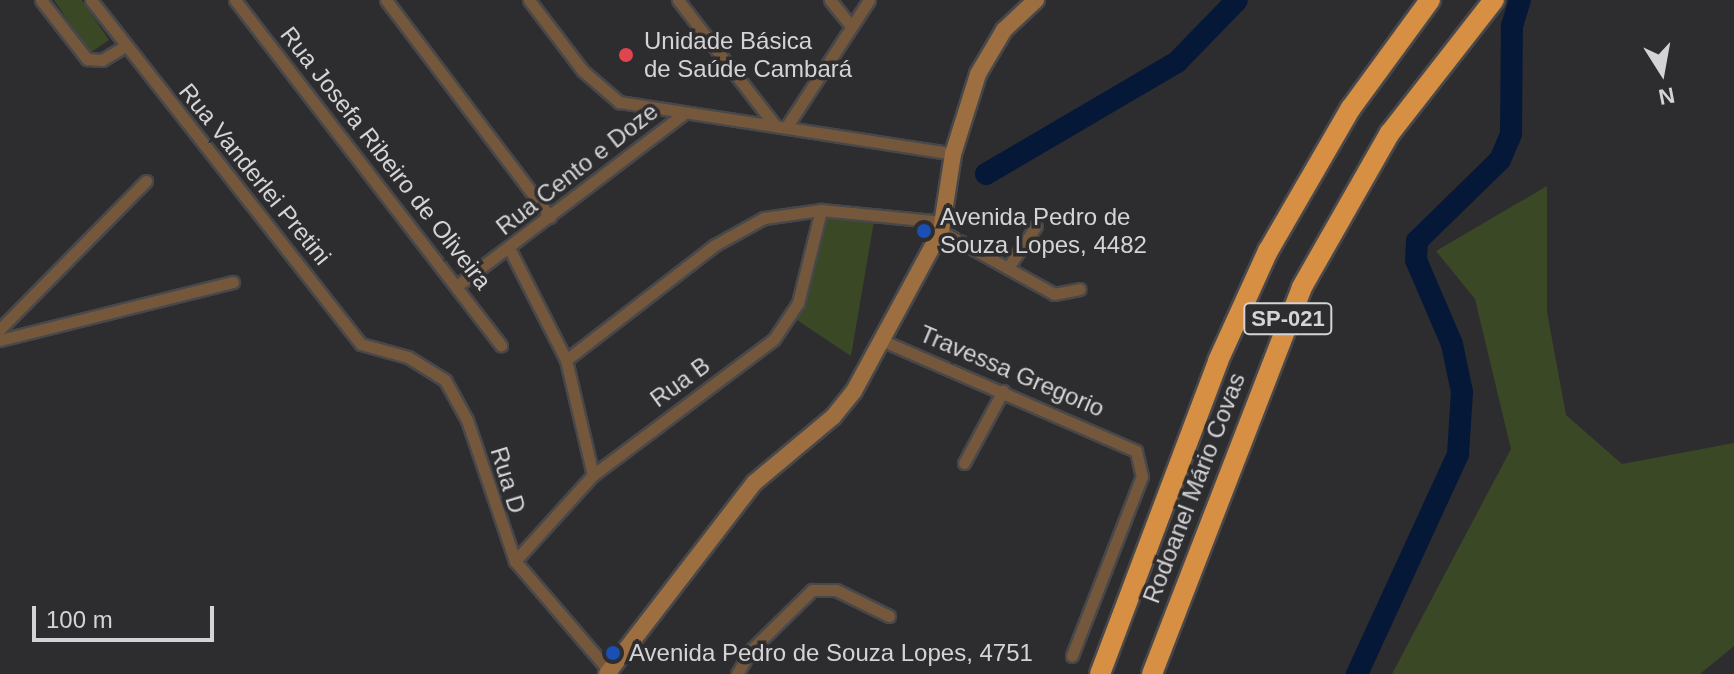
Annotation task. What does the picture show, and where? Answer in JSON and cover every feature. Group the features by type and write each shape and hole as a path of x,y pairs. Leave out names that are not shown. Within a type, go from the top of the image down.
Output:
{"highway":[{"name":"Rodoanel Mário Covas","path":"1100,674 1218,361 1268,251 1351,108 1430,0"},
{"name":"Rodoanel Mário Covas","path":"1152,674 1302,287 1390,133 1494,0"}],"main road":[{"path":"610,673 754,483 833,417 881,340 942,226 953,154 989,50 1036,0"}],"street":[{"path":"41,0 87,59 102,60 125,46"},
{"name":"Rua Vanderlei Pretini","path":"91,0 350,331"},
{"name":"Rua Josefa Ribeiro de Oliveira","path":"235,0 458,285 501,345"},
{"path":"386,0 550,217"},
{"path":"529,0 598,88 619,102 953,154"},
{"path":"678,0 774,124"},
{"path":"830,0 850,25"},
{"path":"787,126 869,0"},
{"name":"Rua Cento e Doze","path":"458,285 510,250 683,114"},
{"path":"0,329 146,181"},
{"path":"566,360 743,226 784,212 821,210 942,226 1054,294 1080,289"},
{"name":"Rua B","path":"515,561 593,475 759,353 781,331 798,303 821,210"},
{"path":"1009,266 1036,226"},
{"path":"510,250 566,360 593,475"},
{"path":"0,340 233,282"},
{"name":"Rua D","path":"350,331 374,351 408,357 445,380 467,420 515,561 610,673"},
{"name":"Travessa Gregorio","path":"881,340 1124,443 1142,463 1142,476 1072,656"},
{"path":"964,463 1003,391"},
{"path":"737,674 751,650 812,590 836,590 889,616"}],"green space":[{"path":"54,0 82,0 109,40 90,53"},
{"path":"1547,186 1547,312 1566,415 1622,464 1734,443 1734,646 1700,674 1392,674 1511,449 1475,299 1436,251"},
{"path":"827,217 874,221 851,356 797,320"}],"waterway":[{"path":"986,174 1177,62 1237,0"},
{"path":"1357,674 1458,454 1462,392 1452,344 1416,260 1417,241 1500,160 1511,134 1512,26 1520,0"}],"place":[{"name":"Unidade Básica de Saúde Cambará","path":"626,55"},
{"name":"Avenida Pedro de Souza Lopes, 4482","path":"924,231"},
{"name":"Avenida Pedro de Souza Lopes, 4751","path":"613,653"}]}
